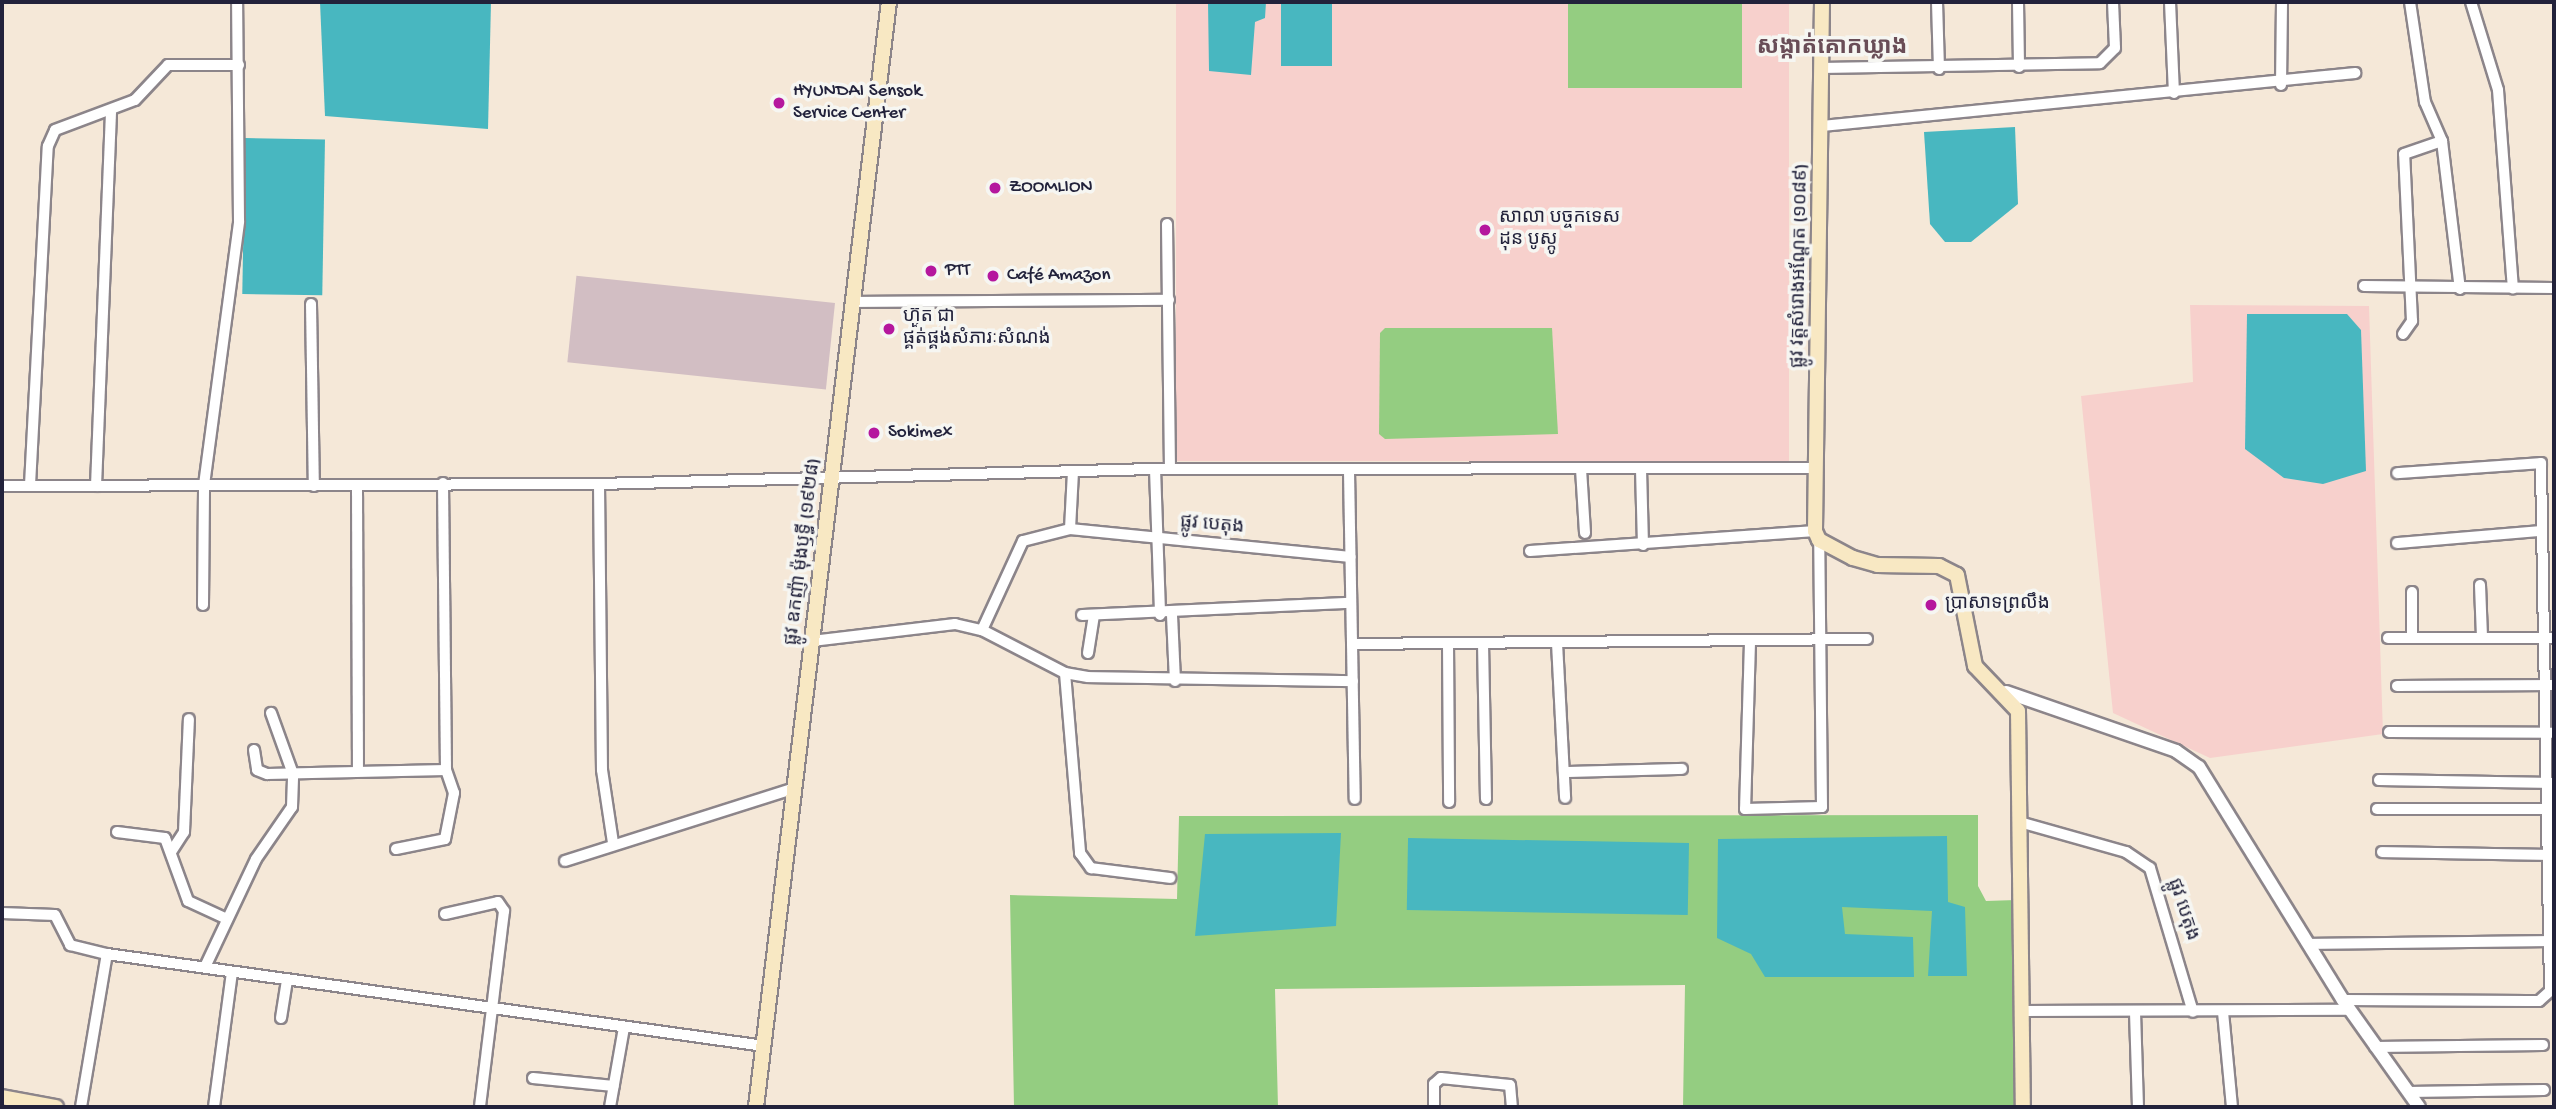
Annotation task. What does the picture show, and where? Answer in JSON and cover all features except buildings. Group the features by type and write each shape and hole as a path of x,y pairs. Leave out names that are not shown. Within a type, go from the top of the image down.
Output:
{"main road":[{"name":"ផ្លូវ ឧកញ៉ា ម៉ុងឫទ្ធី (១៩២៨)","path":"756,1107 889,2"},
{"name":"ផ្លូវ វត្តសំរោងអណ្ដែត (១០៨៩)","path":"1817,536 1822,2"},
{"path":"1817,536 1877,565 1925,564 1957,575 1975,666 2006,692 2023,727 2023,1107"},
{"path":"2,1097 56,1107"}],"street":[{"path":"203,605 204,485 239,221 237,2"},
{"path":"1937,2 1939,69"},
{"path":"2018,2 2019,67"},
{"path":"1821,68 2019,67 2113,57 2113,2"},
{"path":"2170,2 2174,93"},
{"path":"2281,85 2282,2"},
{"path":"2410,2 2425,102 2442,141 2460,289"},
{"path":"2471,2 2498,90 2513,288"},
{"path":"30,485 48,146 55,131 77,118 111,112 135,100 168,65 239,65"},
{"path":"1822,126 2281,85 2355,73"},
{"path":"96,486 111,112"},
{"path":"2403,334 2412,321 2404,154 2442,141"},
{"path":"1167,224 1170,469"},
{"path":"2364,286 2554,288"},
{"path":"853,302 1169,300"},
{"path":"311,304 314,486"},
{"path":"2022,1011 2223,1012 2346,1005 2539,1000 2550,992 2551,890 2547,855 2550,833 2546,809 2550,783 2549,685 2542,638 2539,531 2541,463 2535,460 2397,473"},
{"path":"2,486 598,484 832,475 1155,469 1349,471 1816,468"},
{"path":"1155,469 1157,539 1175,681"},
{"path":"1581,469 1585,533"},
{"path":"1641,469 1643,545"},
{"path":"982,630 1023,541 1070,529 1073,471"},
{"path":"1349,471 1355,799"},
{"path":"396,849 449,834 454,793 446,770 443,483"},
{"path":"598,484 602,771 613,843"},
{"path":"357,486 358,770"},
{"name":"ផ្លូវ បេតុង","path":"1070,529 1351,557"},
{"path":"2398,543 2539,531"},
{"path":"1530,551 1817,536 1822,640 1822,807 1745,810 1750,642"},
{"path":"2480,585 2482,638"},
{"path":"2412,592 2412,638"},
{"path":"1082,615 1166,615 1351,603"},
{"path":"1088,653 1094,615"},
{"path":"813,641 955,624 982,630 1065,673 1175,681 1353,681"},
{"path":"2388,639 2554,638"},
{"path":"1352,644 1867,639"},
{"path":"1448,643 1449,802"},
{"path":"1483,643 1486,799"},
{"path":"1557,643 1565,798"},
{"path":"1065,673 1080,853 1091,868 1170,878"},
{"path":"2398,686 2549,685"},
{"path":"2006,692 2162,746 2199,767 2346,1005 2418,1107"},
{"path":"205,967 256,859 292,807 293,774 271,713"},
{"path":"171,852 184,832 189,719"},
{"path":"2389,732 2549,733"},
{"path":"254,750 257,770 293,774 358,770 446,770"},
{"path":"1564,772 1682,769"},
{"path":"2379,780 2550,783"},
{"path":"565,861 613,843 795,788"},
{"path":"2377,809 2546,809"},
{"name":"ផ្លូវ បេតុង","path":"2023,823 2126,852 2150,868 2193,1012"},
{"path":"117,832 158,835 171,852 188,901 227,919"},
{"path":"2382,852 2547,855"},
{"path":"445,914 502,905 495,1009 480,1107"},
{"path":"2,913 55,915 70,945 107,954 764,1046"},
{"path":"2308,944 2549,941"},
{"path":"81,1107 107,954"},
{"path":"214,1107 232,972"},
{"path":"281,1018 287,980"},
{"path":"2135,1012 2138,1107"},
{"path":"2223,1012 2232,1107"},
{"path":"610,1107 624,1028"},
{"path":"2375,1047 2543,1045"},
{"path":"533,1077 614,1086"},
{"path":"1434,1107 1434,1084 1441,1078 1510,1085 1512,1107"},
{"path":"2408,1093 2544,1090"}],"shaded area":[{"name":"សាលា បច្ចកទេស ដុន បូស្កូ","path":"1176,2 1789,2 1789,461 1176,461"},
{"path":"576,276 835,303 826,390 567,362"},
{"path":"2190,305 2369,306 2383,734 2210,758 2113,713 2081,396 2193,382"}],"green space":[{"path":"1568,2 1742,2 1742,88 1568,88"},
{"path":"1385,328 1552,328 1558,434 1385,439 1379,434 1380,333"},
{"path":"1978,815 1978,886 1986,901 2016,900 2017,1107 1683,1107 1685,985 1275,989 1278,1107 1014,1107 1010,895 1177,899 1179,816"}],"water":[{"path":"320,2 491,2 488,129 325,116"},
{"path":"1208,2 1266,2 1265,18 1255,22 1251,75 1209,71"},
{"path":"1281,2 1332,2 1332,66 1281,66"},
{"path":"2015,127 2018,204 1971,242 1945,242 1930,224 1924,132"},
{"path":"245,138 325,139 322,295 242,294"},
{"path":"2247,314 2347,314 2361,330 2366,471 2323,484 2284,478 2245,449"},
{"path":"1341,833 1336,926 1195,936 1205,834"},
{"path":"1947,836 1948,902 1965,907 1967,976 1928,976 1932,911 1842,907 1845,934 1913,937 1914,977 1765,977 1751,954 1717,938 1718,839"},
{"path":"1408,838 1689,843 1688,915 1407,910"}],"place":[{"name":"HYUNDAI Sensok Service Center","path":"779,103"},
{"name":"ZOOMLION","path":"995,188"},
{"name":"សាលា បច្ចកទេស ដុន បូស្កូ","path":"1485,230"},
{"name":"PTT","path":"931,271"},
{"name":"Café Amazon","path":"993,276"},
{"name":"ហ៊ួត ជា ផ្គត់ផ្គង់សំភារៈសំណង់","path":"889,329"},
{"name":"Sokimex","path":"874,433"},
{"name":"ប្រាសាទព្រលឹង","path":"1931,605"}],"district":[{"name":"សង្កាត់គោកឃ្លាង","path":"1832,49"}]}
